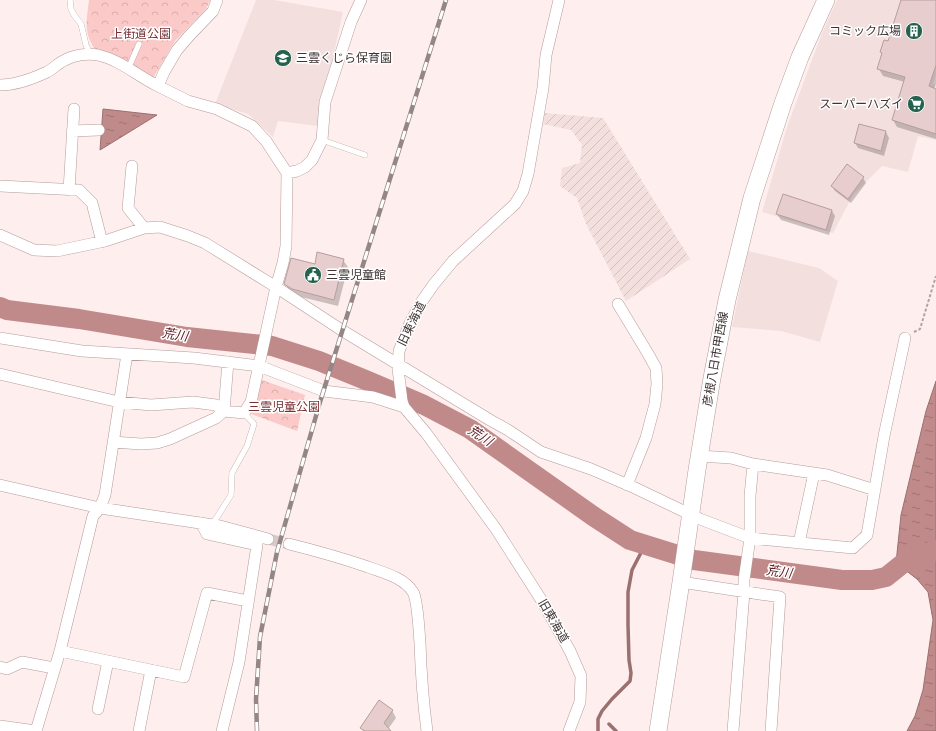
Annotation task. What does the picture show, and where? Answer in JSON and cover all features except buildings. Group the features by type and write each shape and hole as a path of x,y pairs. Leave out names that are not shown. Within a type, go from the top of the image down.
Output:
{"main road":[{"name":"彦根八日市甲西線","path":"658,731 683,573 699,456 727,300 752,198 783,103 800,57 826,0"}],"street":[{"path":"158,86 164,72 177,50 213,11 218,0"},
{"path":"287,173 305,167 312,160 322,140 326,102 351,22 361,0"},
{"name":"旧東海道","path":"559,0 546,55 543,88 528,174 523,191 515,204 453,261 434,284 422,301 410,323 399,351 398,366 404,407 426,433 496,529 542,601 570,651 581,676 580,702 569,731"},
{"path":"0,85 16,84 32,79 48,71 64,60 75,56 96,55 109,58 158,86 252,126 266,141 287,173 286,246 283,263 267,326 251,402 244,413 224,410 216,405 193,402 150,405 119,402 0,374"},
{"path":"69,190 74,110"},
{"path":"72,131 99,130"},
{"path":"132,166 128,208 144,228"},
{"path":"0,186 79,190 92,203 102,242"},
{"path":"0,235 34,250 57,251 102,242 144,228 160,227 205,243 398,366 508,430 541,452 592,469 691,515 750,540 853,548 867,535 884,436 905,338"},
{"path":"618,304 656,368 657,384 655,404 646,438 627,484"},
{"path":"0,338 82,351 194,358 228,362 260,362 324,391 373,397 404,407"},
{"path":"0,726 36,731 60,651 93,516 100,508 105,495 127,354"},
{"path":"113,442 141,444 157,443 170,439 216,418 224,410 228,362"},
{"path":"699,456 731,458 753,464 827,475 875,490"},
{"path":"733,731 744,580 750,540 750,496 753,464"},
{"path":"799,543 814,473"},
{"path":"0,485 100,508 220,526 268,539"},
{"path":"201,523 207,534 257,545 238,662 222,731"},
{"path":"289,544 326,553 394,576 407,584 414,593 427,731"},
{"path":"683,573 744,592 780,596 771,731"},
{"path":"60,651 184,678 207,593 248,601"},
{"path":"98,709 108,661"},
{"path":"0,668 8,668 22,662 54,668"},
{"path":"139,731 151,670"}],"lane":[{"path":"70,0 71,9 74,15 82,24 86,45 90,55"},
{"path":"128,68 139,44"},
{"path":"322,140 365,155"},
{"path":"212,525 231,495 232,473 247,446 254,424 244,413"}],"path":[{"path":"905,338 920,329 936,276"}],"shaded area":[{"name":"三雲くじら保育園","path":"256,0 274,0 343,12 318,126 278,121 273,137 248,114 215,104"},
{"path":"837,0 936,0 936,75 933,84 936,85 936,140 918,136 908,172 882,166 853,195 833,233 762,212 787,127 822,33"},
{"path":"545,113 603,118 690,259 626,301 586,224 577,198 560,186 562,168 580,163 582,145 571,130 543,124"},
{"path":"748,251 819,268 838,281 820,342 781,331 732,327"}],"green space":[{"name":"上街道公園","path":"89,0 210,0 206,9 175,41 153,78 94,48 88,36 87,30"},
{"name":"三雲児童公園","path":"256,378 305,395 297,431 251,414"}],"water":[{"path":"103,109 157,115 100,150"},
{"path":"936,381 936,731 907,731 915,716 923,690 933,620 928,592 917,579 896,563 901,515 926,411"}],"waterway":[{"name":"荒川","path":"0,307 7,310 79,319 187,337 272,346 319,361 424,405 470,429 593,516 630,540 694,560 842,580 872,580 886,577 906,561 936,550"},
{"path":"598,731 598,719 602,711 630,681 628,592 632,570 645,545"},
{"path":"609,724 616,731"}],"tunnel":[{"path":"268,539 289,544"}],"railway":[{"path":"257,731 256,699 260,637 277,552 320,402 446,0"}],"place":[{"name":"コミック広場","path":"914,31"},
{"name":"三雲くじら保育園","path":"283,58"},
{"name":"スーパーハズイ","path":"916,104"},
{"name":"三雲児童館","path":"313,275"}]}
